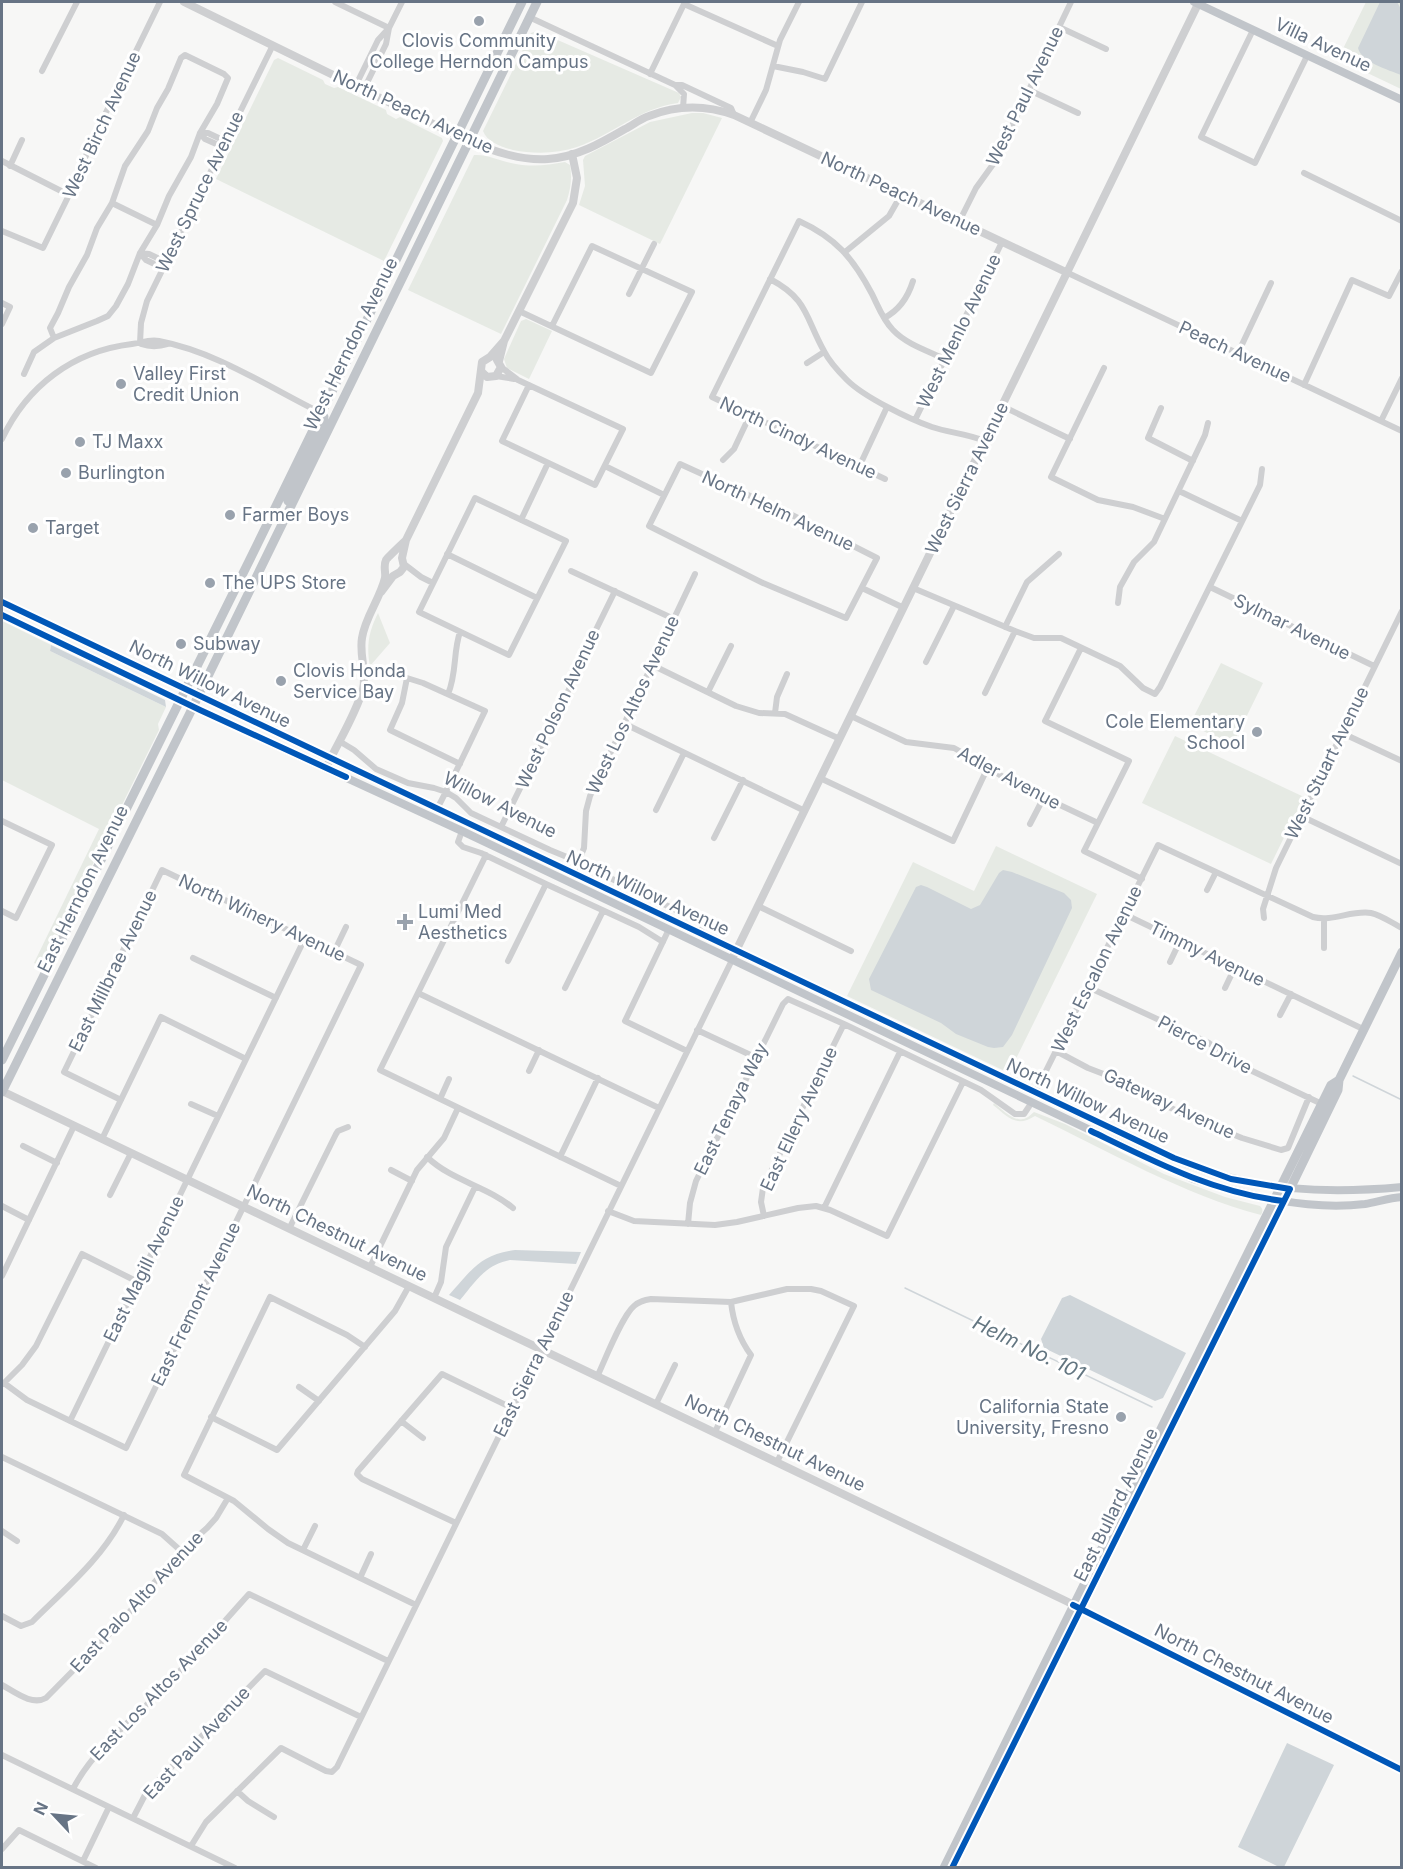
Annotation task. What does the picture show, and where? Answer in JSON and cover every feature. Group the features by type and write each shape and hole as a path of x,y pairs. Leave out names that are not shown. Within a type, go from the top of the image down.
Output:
{"main road":[{"name":"West Herndon Avenue","path":"180,700 522,2"},
{"path":"528,2 524,12 529,17"},
{"name":"West Herndon Avenue","path":"196,701 537,2"},
{"name":"Villa Avenue","path":"1197,2 1401,100"},
{"path":"285,518 292,489 323,424 324,417 321,413"},
{"name":"North Willow Avenue","path":"2,602 186,689 196,701 326,768 669,929 734,955 1034,1097 1186,1176 1238,1193 1279,1201"},
{"path":"2,614 19,617 49,632 62,630"},
{"name":"North Willow Avenue","path":"2,614 180,700 196,701 331,759 700,934 734,955"},
{"path":"56,640 65,638 97,653 120,658"},
{"name":"East Herndon Avenue","path":"2,1060 180,700"},
{"name":"East Herndon Avenue","path":"2,1091 196,701"},
{"path":"360,784 388,792 429,811 437,809"},
{"path":"431,817 441,816 480,835 506,842"},
{"path":"517,858 542,864 565,875 573,874"},
{"path":"1339,1080 1401,952"},
{"name":"East Bullard Avenue","path":"1279,1201 1280,1188 1331,1085 1339,1080"},
{"name":"East Bullard Avenue","path":"944,1868 1279,1201 1290,1189 1338,1090 1339,1080"},
{"name":"North Willow Avenue","path":"1034,1097 1090,1119 1205,1171 1244,1182 1290,1189"},
{"path":"1290,1189 1340,1191 1401,1187"},
{"path":"1279,1201 1341,1205 1365,1204 1401,1197"},
{"name":"East Bullard Avenue","path":"952,1868 1077,1607"}],"street":[{"path":"42,71 77,2"},
{"name":"West Birch Avenue","path":"2,231 44,248 87,152 160,2"},
{"name":"North Peach Avenue","path":"184,2 468,141 497,152 526,158 550,159 594,147 648,116 683,108 709,108 734,115 1068,273"},
{"path":"335,2 389,28"},
{"path":"356,85 378,40 389,28 402,2"},
{"path":"750,123 766,90 778,46 799,2"},
{"path":"773,66 825,79 862,2"},
{"name":"West Paul Avenue","path":"959,222 975,188 993,163 1071,2"},
{"name":"West Sierra Avenue","path":"734,955 1068,273 1197,2"},
{"path":"650,74 684,3 778,46"},
{"name":"North Peach Avenue","path":"529,17 650,74 675,85 681,85 731,108 734,115"},
{"path":"1059,27 1106,49"},
{"path":"364,89 386,44 389,28"},
{"path":"1253,30 1201,137 1255,163 1307,56"},
{"name":"West Spruce Avenue","path":"140,343 143,312 273,45"},
{"path":"24,374 34,352 54,338 108,316 116,306 200,133 217,104 228,78 224,74 185,56 181,58 148,131 125,166 112,203 97,228 87,255 50,328 54,338"},
{"path":"675,85 684,94 683,108"},
{"path":"1029,90 1078,113"},
{"path":"200,133 208,133 224,144"},
{"path":"10,166 22,140"},
{"path":"326,768 362,691 364,676 361,640 381,592 386,570 385,562 406,540 478,393 482,362 490,357 504,341 575,195 577,178 572,154"},
{"path":"2,162 69,195"},
{"path":"1304,173 1401,220"},
{"path":"845,252 889,216 901,195"},
{"path":"112,203 157,225"},
{"path":"945,359 900,337 884,318 859,271 845,252 826,236 799,221 770,279 790,292 803,305 824,352 848,381 887,407 915,420 933,427 968,434 985,441"},
{"name":"West Menlo Avenue","path":"915,420 1002,242"},
{"path":"629,294 654,244"},
{"path":"519,311 651,374 692,292 592,246 552,326"},
{"path":"140,253 149,254 164,265"},
{"path":"1304,385 1352,280 1389,296 1401,271"},
{"name":"Peach Avenue","path":"1068,273 1401,431"},
{"name":"North Cindy Avenue","path":"770,279 712,397 885,479"},
{"path":"884,318 902,305 913,280"},
{"path":"1238,353 1271,283"},
{"path":"2,303 10,307 2,324"},
{"path":"478,393 493,377 500,364 504,341"},
{"path":"2,439 8,424 26,400 60,369 73,361 102,350 140,343 147,346 168,344 206,354 321,413"},
{"path":"807,363 824,352"},
{"path":"490,357 518,380"},
{"path":"1104,368 1051,477 1098,500 1133,507 1165,519"},
{"path":"482,372 487,377 518,380 530,385 623,429 595,485 502,441 530,385"},
{"path":"1381,421 1401,378"},
{"path":"1002,406 1070,439"},
{"path":"859,467 887,407"},
{"path":"1161,408 1148,438 1193,461"},
{"path":"723,460 734,449 750,415"},
{"path":"1118,603 1120,587 1134,562 1154,542 1205,435 1208,423"},
{"path":"520,520 548,463"},
{"name":"North Helm Avenue","path":"664,495 680,464 792,515 877,558 862,588"},
{"path":"605,466 664,495 649,526 763,583 846,618 862,588 904,608"},
{"path":"913,588 1034,638 1061,638 1120,666 1143,688 1155,694 1161,687 1260,485 1262,469"},
{"path":"1179,491 1242,521"},
{"path":"475,498 520,520 566,541 509,655 419,612 475,498"},
{"path":"381,592 398,573 403,561 406,540"},
{"path":"393,554 421,577 433,583"},
{"path":"447,554 537,598"},
{"path":"1005,627 1027,582 1059,554"},
{"path":"386,570 421,577"},
{"path":"571,571 674,619"},
{"name":"West Los Altos Avenue","path":"573,874 586,840 586,812 590,796 695,574"},
{"name":"Sylmar Avenue","path":"1210,587 1374,666"},
{"name":"West Polson Avenue","path":"501,827 615,591"},
{"path":"926,663 954,606"},
{"name":"West Stuart Avenue","path":"1264,918 1266,895 1276,868 1401,611"},
{"path":"985,693 1015,631"},
{"path":"448,694 453,682 455,645 460,632"},
{"path":"708,692 731,646"},
{"path":"1081,648 1045,721 1129,760 1084,851 1142,879"},
{"path":"652,665 749,711 794,717 840,739"},
{"path":"775,713 777,697 787,674"},
{"path":"437,809 460,764 485,711 414,679 407,678 402,703 390,730 460,764"},
{"name":"Adler Avenue","path":"851,716 906,742 954,748 1009,781 1098,823"},
{"path":"625,724 805,811"},
{"path":"1342,733 1401,761"},
{"name":"Willow Avenue","path":"339,741 354,750 376,769 408,783 446,792 456,798 471,813 699,919 703,924 700,934"},
{"path":"656,810 684,753"},
{"path":"820,778 953,841 988,767"},
{"path":"714,838 743,780"},
{"path":"1030,824 1044,797"},
{"path":"1301,816 1401,864"},
{"path":"2,821 52,845 16,918 2,910"},
{"path":"462,831 458,838 460,845 639,927 663,942"},
{"name":"West Escalon Avenue","path":"1034,1097 1158,845 1216,872"},
{"path":"486,855 380,1071 621,1186"},
{"name":"North Winery Avenue","path":"162,870 362,965"},
{"name":"East Millbrae Avenue","path":"121,1100 64,1072 162,870"},
{"path":"1207,890 1216,872 1313,917 1324,920 1358,912 1373,913 1401,928"},
{"path":"508,961 546,884"},
{"path":"758,906 851,951"},
{"path":"565,988 603,911"},
{"name":"Timmy Avenue","path":"1124,914 1363,1029"},
{"path":"1324,920 1324,948"},
{"path":"334,952 346,927"},
{"path":"669,929 625,1021 687,1051"},
{"name":"East Magill Avenue","path":"70,1421 305,939"},
{"path":"1170,962 1180,941"},
{"name":"East Sierra Avenue","path":"237,1791 281,1748 326,1771 332,1772 337,1767 734,955"},
{"path":"193,958 276,998"},
{"name":"East Fremont Avenue","path":"70,1421 126,1448 362,965"},
{"path":"1225,988 1235,967"},
{"name":"Pierce Drive","path":"1088,987 1209,1043 1231,1061 1322,1104"},
{"path":"418,993 659,1108"},
{"path":"1280,1015 1291,994"},
{"name":"North Willow Avenue","path":"788,999 981,1090 1018,1115 1024,1114 1034,1097"},
{"name":"East Tenaya Way","path":"688,1224 690,1203 696,1181 783,1004 788,999"},
{"path":"102,1139 161,1017 246,1059"},
{"name":"East Ellery Avenue","path":"764,1216 761,1202 763,1188 844,1024"},
{"path":"697,1030 757,1058"},
{"path":"529,1071 539,1050"},
{"name":"Gateway Avenue","path":"1056,1051 1088,1068 1140,1088 1187,1116 1263,1145 1288,1148 1309,1097"},
{"path":"824,1208 900,1052"},
{"path":"440,1099 449,1078"},
{"path":"560,1157 598,1078"},
{"path":"609,1211 634,1221 715,1225 816,1206 887,1236 963,1082"},
{"name":"North Chestnut Avenue","path":"2,1091 1077,1607 1401,1770"},
{"path":"191,1104 218,1116"},
{"path":"370,1267 412,1180 420,1166 444,1138 458,1108"},
{"path":"2,1276 74,1126"},
{"path":"289,1229 336,1134 348,1127"},
{"path":"23,1146 57,1162"},
{"path":"110,1195 131,1153"},
{"path":"427,1157 441,1170 501,1199 513,1208"},
{"path":"391,1170 412,1180"},
{"path":"434,1298 441,1282 446,1247 475,1186"},
{"path":"2,1206 29,1220"},
{"path":"70,1421 27,1400 3,1384 22,1365 36,1346 82,1254 138,1282"},
{"path":"211,1417 277,1450 395,1311 409,1286"},
{"path":"597,1377 626,1316 636,1304 651,1299 731,1302 788,1289 821,1290 854,1306 777,1462"},
{"path":"365,1347 347,1335 270,1297 183,1474 228,1497 276,1535 416,1605"},
{"path":"715,1432 751,1355 739,1332 731,1302"},
{"path":"656,1404 675,1365"},
{"path":"456,1523 362,1479 357,1474 441,1374 512,1407"},
{"path":"299,1387 319,1401"},
{"path":"401,1421 423,1438"},
{"path":"2,1457 162,1534 181,1551"},
{"name":"East Palo Alto Avenue","path":"2,1685 33,1701 46,1698 121,1622 181,1551 207,1528 216,1518 228,1497"},
{"path":"2,1616 18,1625 32,1622 96,1557 112,1537 124,1515"},
{"path":"303,1550 315,1526"},
{"path":"2,1531 17,1541"},
{"path":"360,1578 371,1554"},
{"name":"East Los Altos Avenue","path":"73,1790 79,1776 93,1758 163,1689 249,1594 388,1661"},
{"name":"East Paul Avenue","path":"133,1818 139,1805 153,1786 265,1671 361,1717"},
{"path":"2,1755 235,1868"},
{"path":"192,1846 206,1822 237,1791 248,1801 274,1817"},
{"path":"83,1861 110,1807"},
{"path":"2,1849 19,1830 96,1868"}],"shaded area":[{"path":"1366,2 1401,2 1401,89 1338,59"},
{"path":"1380,2 1397,2 1401,9 1401,75 1370,61 1360,53 1358,48"},
{"path":"537,31 679,93 681,97 678,103 638,116 577,147 537,153 500,146 491,141 483,131 531,33"},
{"path":"278,58 323,80 325,84 334,88 338,87 386,110 387,114 396,119 400,117 442,138 443,141 384,261 216,179 274,60"},
{"path":"692,113 703,113 722,118 660,244 579,205 585,186 583,160 585,156 650,122"},
{"path":"474,155 522,165 565,162 570,165 571,182 567,200 501,334 408,290"},
{"path":"526,319 552,331 529,379 507,368 504,359 521,321"},
{"path":"378,613 390,643 370,666 369,639"},
{"path":"2,621 51,645 50,651 166,707 158,724 159,730 42,967 34,963 99,829 2,780"},
{"path":"51,645 165,700 166,707 50,651"},
{"path":"1221,663 1263,683 1232,746 1190,724"},
{"path":"1175,736 1304,797 1271,864 1142,803"},
{"path":"996,846 1097,894 1009,1073 847,996 913,862 974,891"},
{"path":"1003,870 1064,893 1071,900 1072,908 1012,1035 1003,1047 988,1047 956,1034 941,1023 871,990 869,979 916,887 921,885 927,887 971,909 980,905"},
{"path":"994,1103 1017,1119 1026,1118 1034,1112 1065,1124 1164,1174 1225,1197 1260,1206 1262,1214 1203,1196 1175,1184 1035,1116 1023,1121 1012,1120 993,1105"},
{"path":"515,1250 581,1252 576,1264 510,1260 501,1262 476,1280 460,1300 449,1295 470,1271 484,1260"},
{"path":"1070,1295 1186,1353 1163,1398 1155,1401 1044,1348 1041,1339 1062,1298"},
{"path":"1287,1743 1334,1765 1284,1867 1279,1867 1238,1847"}],"waterway":[{"name":"Helm No. 101","path":"1353,1076 1402,1100"},
{"name":"Helm No. 101","path":"905,1288 1152,1407"}],"cycle path":[{"path":"2,602 1174,1158 1231,1179 1290,1189 952,1868"},
{"path":"2,615 346,777"},
{"path":"1091,1131 1208,1183 1232,1191 1283,1201"},
{"path":"1073,1605 1402,1770"}],"place":[{"name":"Clovis Community College Herndon Campus","path":"479,21"},
{"name":"Valley First Credit Union","path":"121,384"},
{"name":"TJ Maxx","path":"80,442"},
{"name":"Burlington","path":"66,473"},
{"name":"Farmer Boys","path":"230,515"},
{"name":"Target","path":"33,528"},
{"name":"The UPS Store","path":"210,583"},
{"name":"Subway","path":"181,644"},
{"name":"Clovis Honda Service Bay","path":"281,681"},
{"name":"Cole Elementary School","path":"1257,732"},
{"name":"Lumi Med Aesthetics","path":"405,922"},
{"name":"California State University, Fresno","path":"1121,1417"}]}
